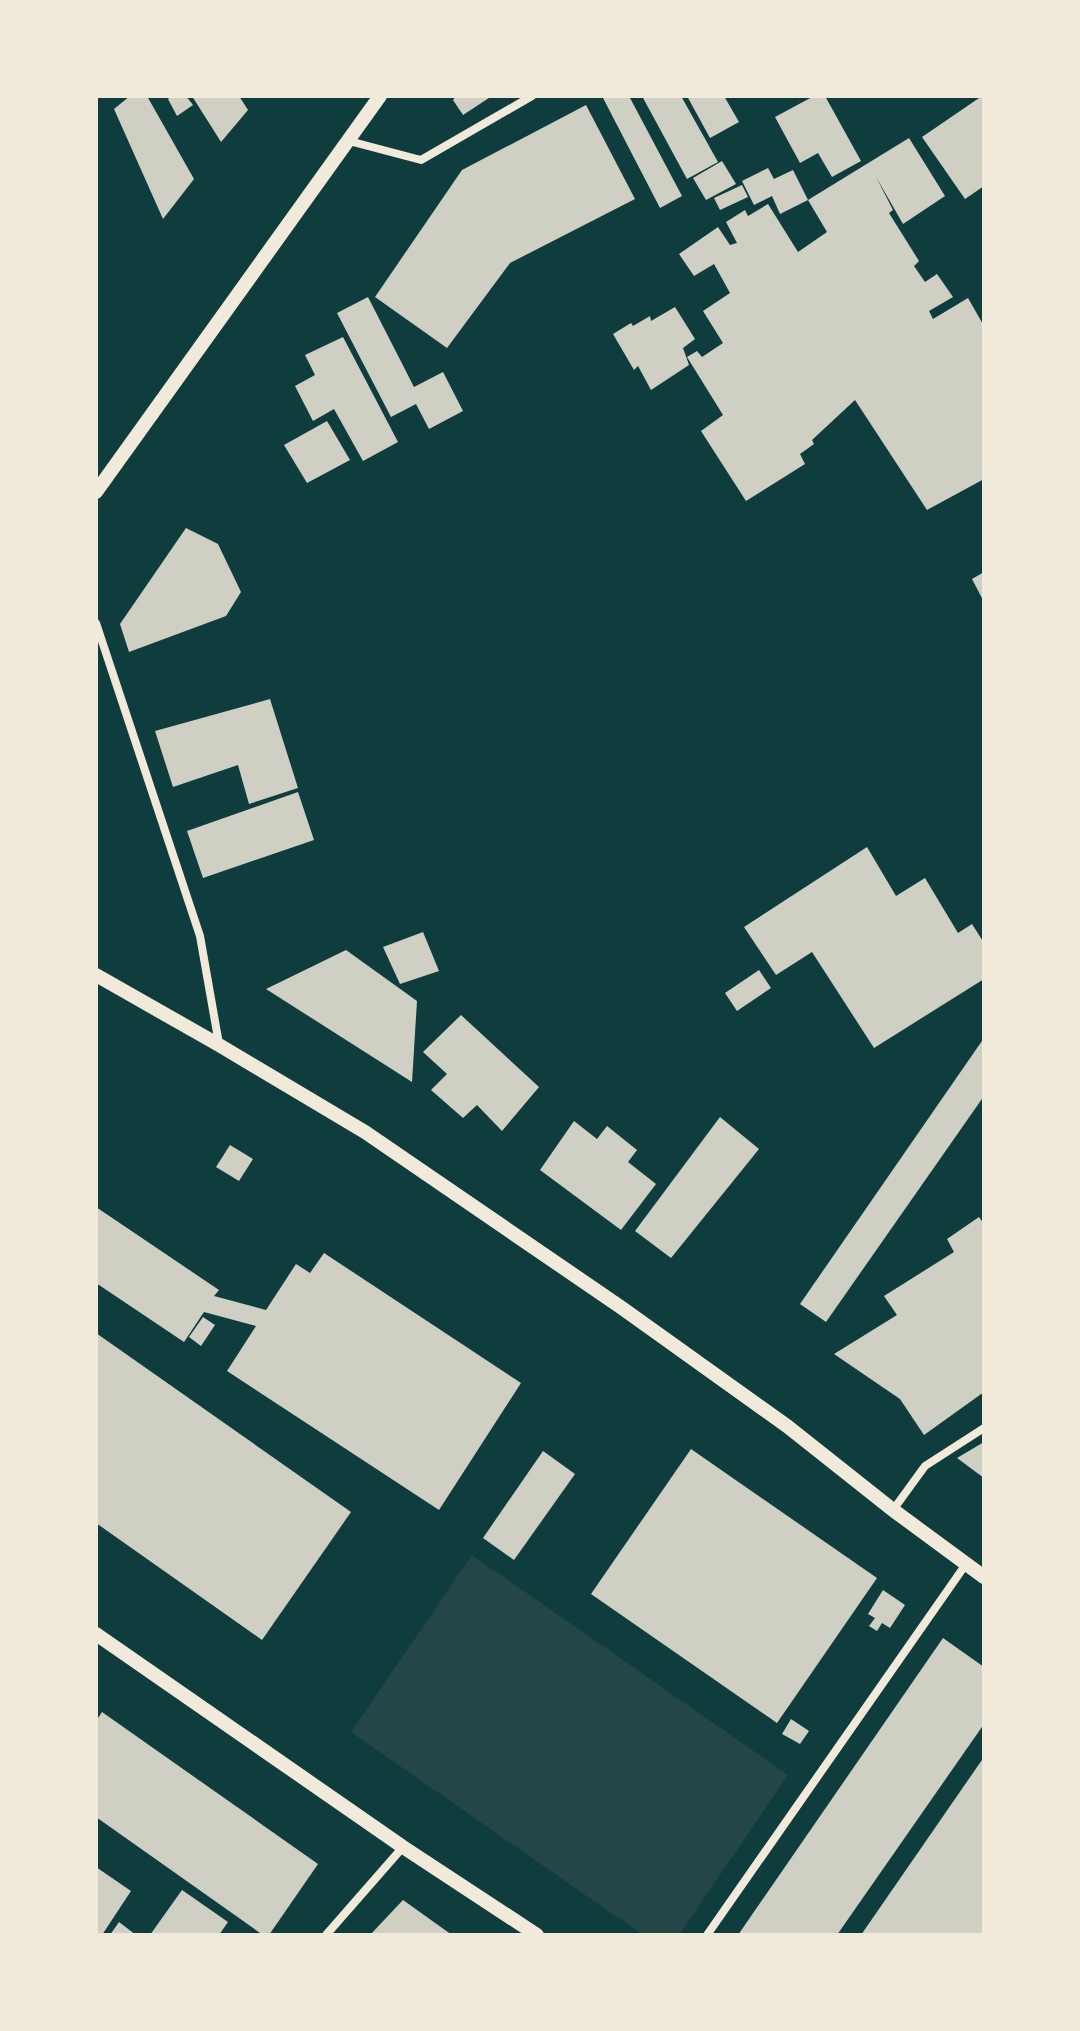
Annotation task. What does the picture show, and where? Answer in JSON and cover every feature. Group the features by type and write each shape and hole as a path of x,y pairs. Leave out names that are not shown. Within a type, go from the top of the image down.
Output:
{"street":[{"path":"96,492 380,96"},
{"path":"349,141 421,160 532,96"},
{"path":"96,623 200,936 219,1045"},
{"path":"96,975 365,1132 622,1308 787,1426 984,1577"},
{"path":"893,1510 925,1466 984,1428"},
{"path":"707,1935 966,1564"},
{"path":"96,1634 403,1847 537,1935"},
{"path":"326,1935 403,1847"}],"shaded area":[{"path":"472,1555 788,1775 679,1935 643,1935 351,1732"}],"building":[{"path":"130,96 147,96 194,179 163,219 114,109"},
{"path":"186,96 193,105 177,116 168,99"},
{"path":"192,96 239,96 248,110 221,142"},
{"path":"456,96 492,96 463,115 453,100"},
{"path":"602,96 629,96 682,196 660,208"},
{"path":"642,96 681,96 718,162 687,179"},
{"path":"687,96 724,96 739,122 710,138"},
{"path":"814,96 825,96 861,161 832,177 818,153 800,163 775,117"},
{"path":"982,96 984,186 965,199 922,137"},
{"path":"586,105 635,199 510,263 447,348 375,297 462,170"},
{"path":"909,138 945,196 903,224 876,177 893,210 889,213 919,261 914,266 925,282 937,274 953,297 929,311 933,319 968,298 984,326 984,479 927,510 855,400 812,440 814,444 800,454 805,464 746,501 701,431 723,415 687,357 697,351 702,357 723,343 703,311 730,293 714,264 694,276 679,254 718,227 730,245 737,243 726,222 745,210 748,216 768,204 798,252 827,232 808,200"},
{"path":"722,161 736,184 706,200 693,178"},
{"path":"768,168 774,179 793,170 808,200 780,214 772,196 754,205 742,181"},
{"path":"742,185 748,197 720,210 714,198"},
{"path":"368,297 414,387 443,372 463,411 429,429 416,404 391,417 337,313"},
{"path":"675,307 695,339 683,348 689,365 651,390 638,366 634,370 613,334 650,316 651,321"},
{"path":"343,337 398,442 363,461 334,409 313,421 295,386 315,375 305,355"},
{"path":"327,421 350,460 307,483 284,445"},
{"path":"186,528 218,544 241,592 226,616 129,652 120,624"},
{"path":"984,572 984,602 972,579"},
{"path":"270,699 298,788 249,804 238,765 173,787 155,731"},
{"path":"298,792 314,840 203,878 187,831"},
{"path":"867,847 896,896 925,878 958,933 972,924 984,943 984,979 874,1048 812,952 776,975 744,927"},
{"path":"423,932 439,971 400,984 383,947"},
{"path":"346,950 417,1001 412,1082 266,989"},
{"path":"759,970 771,988 737,1011 725,993"},
{"path":"461,1015 539,1087 502,1131 477,1105 463,1118 431,1090 447,1074 423,1052"},
{"path":"984,1038 984,1096 826,1322 800,1304"},
{"path":"720,1117 759,1149 671,1258 635,1231"},
{"path":"574,1121 597,1139 607,1126 637,1150 628,1162 656,1184 621,1230 540,1170"},
{"path":"230,1145 253,1159 239,1181 216,1167"},
{"path":"96,1207 219,1290 214,1296 266,1310 296,1264 310,1273 324,1253 521,1383 439,1510 227,1371 256,1326 204,1312 184,1342 96,1283"},
{"path":"979,1217 984,1224 984,1392 924,1435 900,1399 834,1354 897,1315 884,1296 954,1252 947,1239"},
{"path":"203,1317 215,1325 201,1346 189,1337"},
{"path":"96,1333 351,1512 262,1640 96,1523"},
{"path":"984,1442 984,1478 957,1458"},
{"path":"691,1449 877,1578 777,1723 591,1594"},
{"path":"543,1451 575,1474 514,1560 483,1538"},
{"path":"883,1590 905,1605 890,1628 882,1623 877,1631 869,1626 875,1618 868,1614"},
{"path":"943,1638 984,1667 984,1724 837,1935 738,1935"},
{"path":"102,1712 318,1864 269,1935 263,1935 96,1817 96,1721"},
{"path":"791,1719 809,1731 800,1744 782,1734"},
{"path":"984,1757 984,1935 861,1935"},
{"path":"96,1867 131,1891 102,1935 96,1935"},
{"path":"182,1890 228,1922 219,1935 150,1935"},
{"path":"403,1900 452,1935 370,1935"},
{"path":"119,1922 136,1935 110,1935"}]}
